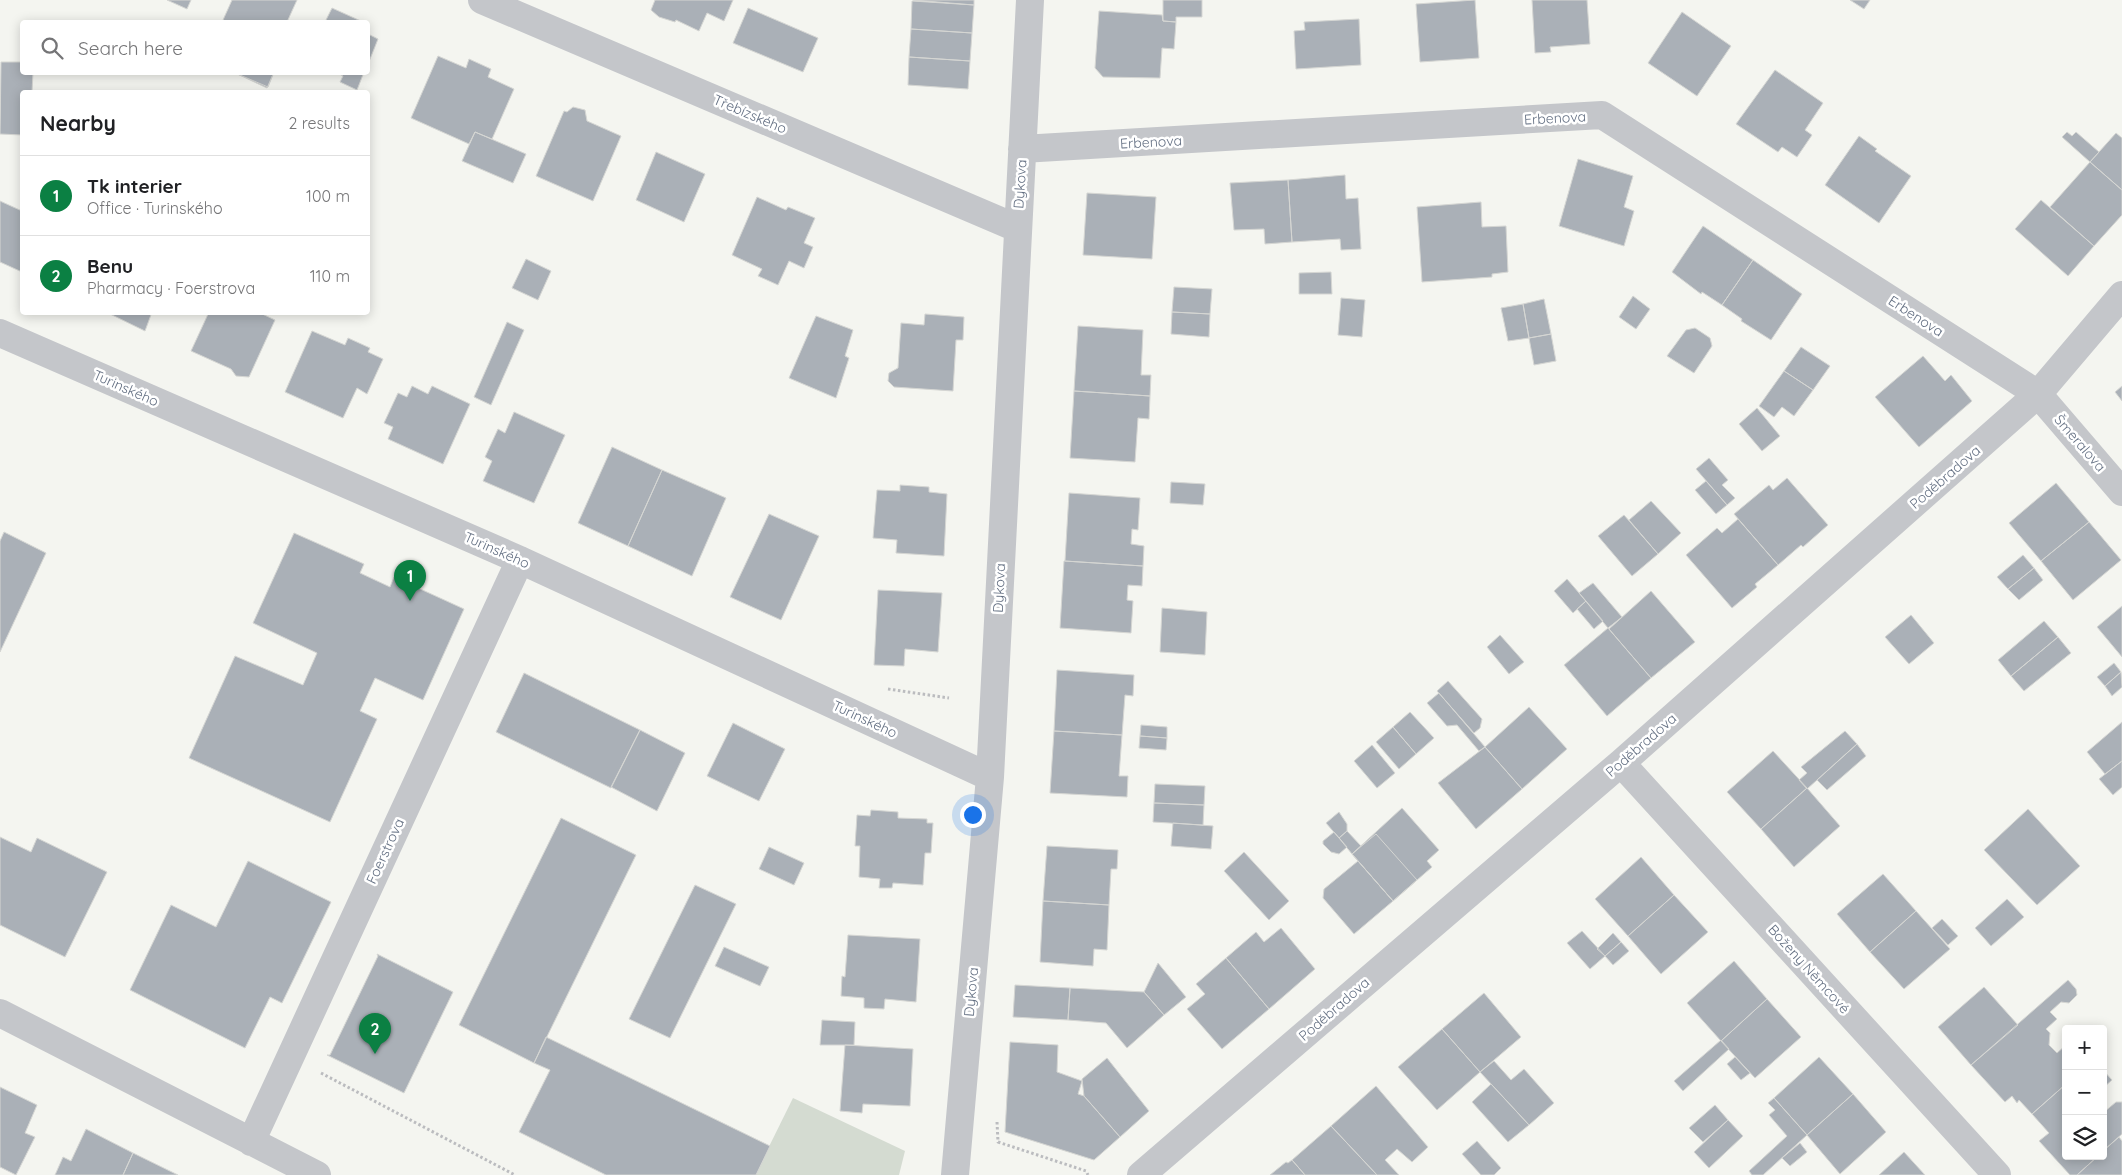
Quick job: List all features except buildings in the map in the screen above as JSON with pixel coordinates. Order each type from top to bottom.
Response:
[{"type":"street","name":"Třebízského","points":[[482,0],[1017,228]]},
{"type":"street","name":"Dykova","points":[[955,1175],[990,777],[1030,0]]},
{"type":"street","name":"Erbenova","points":[[1022,149],[1602,115],[2038,394]]},
{"type":"street","name":"Poděbradova","points":[[1141,1175],[1621,763],[2038,394],[2122,295]]},
{"type":"street","name":"Turinského","points":[[0,333],[520,560],[990,777]]},
{"type":"street","name":"Šmeralova","points":[[2038,394],[2122,492]]},
{"type":"street","name":"Foerstrova","points":[[251,1142],[520,560]]},
{"type":"street","name":"Boženy Němcové","points":[[1621,763],[1997,1175]]},
{"type":"street","points":[[0,1013],[317,1175]]},
{"type":"path","points":[[290,1057],[515,1175]]},
{"type":"path","points":[[998,1117],[998,1142],[1086,1171],[1088,1175]]},
{"type":"shaded area","points":[[793,1098],[905,1151],[899,1175],[755,1175]]},
{"type":"place","name":"Tk interier","points":[[410,601]]},
{"type":"place","name":"Benu","points":[[375,1054]]}]
